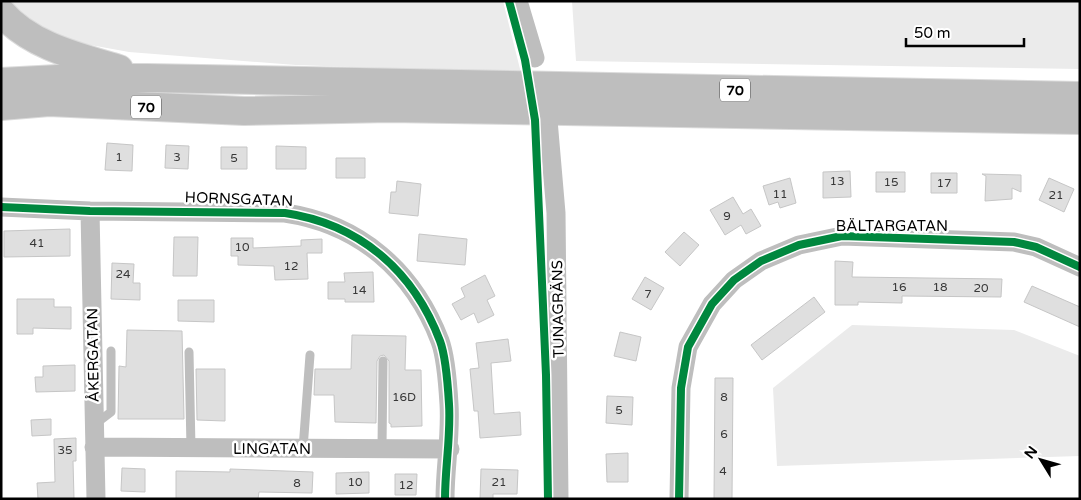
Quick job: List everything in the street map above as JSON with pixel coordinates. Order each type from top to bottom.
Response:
[{"type":"highway","points":[[1,12],[22,30],[39,41],[69,54],[147,78]]},
{"type":"highway","name":"70","points":[[1,82],[77,78],[147,78],[1080,96]]},
{"type":"highway","name":"70","points":[[1,106],[49,102],[244,111],[390,108],[1080,120]]},
{"type":"highway","name":"70","points":[[1,122],[49,102]]},
{"type":"street","points":[[518,1],[534,58]]},
{"type":"street","name":"TUNAGRÄNS","points":[[548,120],[556,213],[559,499]]},
{"type":"street","name":"HORNSGATAN","points":[[1,207],[90,211],[285,213],[312,217],[344,229],[381,254],[416,292],[440,342],[449,404],[450,449],[445,499]]},
{"type":"street","name":"ÅKERGATAN","points":[[90,211],[96,499]]},
{"type":"street","name":"BÄLTARGATAN","points":[[679,499],[680,388],[688,347],[696,329],[712,304],[734,280],[761,261],[799,245],[842,236],[1014,242],[1036,246],[1080,267]]},
{"type":"street","name":"LINGATAN","points":[[94,447],[303,449],[382,447],[450,449]]},
{"type":"lane","points":[[94,425],[111,412],[111,351]]},
{"type":"lane","points":[[189,352],[191,448]]},
{"type":"lane","points":[[303,449],[310,355]]},
{"type":"lane","points":[[382,447],[383,361]]},
{"type":"shaded area","points":[[6,1],[503,1],[521,73],[296,65],[129,52],[85,44],[47,33]]},
{"type":"shaded area","points":[[572,1],[1080,1],[1080,69],[576,61]]},
{"type":"shaded area","points":[[852,325],[1014,330],[1080,356],[1080,456],[777,466],[773,388]]},
{"type":"building","points":[[107,143],[133,145],[132,171],[105,170]]},
{"type":"building","points":[[166,145],[189,146],[188,169],[165,168]]},
{"type":"building","points":[[276,146],[306,147],[306,169],[276,169]]},
{"type":"building","points":[[221,147],[247,147],[247,169],[221,169]]},
{"type":"building","points":[[336,158],[365,158],[365,178],[336,178]]},
{"type":"building","points":[[850,171],[851,197],[823,198],[823,172]]},
{"type":"building","points":[[876,172],[905,172],[905,192],[876,192]]},
{"type":"building","points":[[931,173],[957,173],[957,193],[931,193]]},
{"type":"building","points":[[982,174],[1021,175],[1021,192],[1012,188],[1012,199],[985,201],[986,176]]},
{"type":"building","points":[[790,178],[796,203],[780,208],[778,202],[769,205],[763,186]]},
{"type":"building","points":[[1049,178],[1074,189],[1064,212],[1039,200]]},
{"type":"building","points":[[397,181],[421,184],[418,216],[389,213],[391,192],[396,192]]},
{"type":"building","points":[[733,197],[743,214],[751,209],[761,226],[746,234],[741,225],[725,235],[710,210]]},
{"type":"building","points":[[70,229],[70,256],[4,257],[4,231]]},
{"type":"building","points":[[684,232],[699,245],[680,266],[665,252]]},
{"type":"building","points":[[419,234],[467,239],[465,265],[417,261]]},
{"type":"building","points":[[174,237],[198,237],[197,276],[173,276]]},
{"type":"building","points":[[231,238],[253,238],[253,248],[301,246],[301,240],[322,239],[322,253],[307,253],[308,279],[275,280],[274,266],[238,265],[238,256],[231,256]]},
{"type":"building","points":[[835,261],[853,262],[852,277],[1002,279],[1001,297],[902,296],[902,303],[858,302],[858,305],[835,305]]},
{"type":"building","points":[[112,263],[134,264],[133,283],[140,283],[140,300],[111,299]]},
{"type":"building","points":[[373,272],[374,302],[345,302],[345,299],[328,299],[328,282],[345,282],[344,273]]},
{"type":"building","points":[[485,275],[495,296],[487,300],[494,315],[478,323],[474,313],[461,320],[452,304],[465,297],[461,288]]},
{"type":"building","points":[[645,277],[664,288],[651,310],[632,299]]},
{"type":"building","points":[[1032,286],[1080,307],[1080,327],[1024,302]]},
{"type":"building","points":[[814,297],[825,312],[762,360],[751,345]]},
{"type":"building","points":[[17,299],[54,299],[54,307],[71,307],[71,329],[33,328],[33,334],[17,334]]},
{"type":"building","points":[[178,300],[214,300],[214,322],[178,321]]},
{"type":"building","points":[[127,330],[182,331],[184,419],[118,419],[119,366],[126,367]]},
{"type":"building","points":[[620,332],[641,337],[636,361],[614,356]]},
{"type":"building","points":[[352,335],[406,336],[405,370],[421,370],[422,426],[391,427],[389,423],[389,361],[384,355],[380,356],[377,361],[376,423],[335,422],[334,395],[314,395],[315,369],[351,369]]},
{"type":"building","points":[[508,339],[511,361],[491,363],[494,414],[520,412],[521,435],[480,438],[478,411],[474,411],[470,369],[479,368],[476,343]]},
{"type":"building","points":[[75,365],[75,391],[36,392],[35,377],[43,377],[43,366]]},
{"type":"building","points":[[196,369],[225,369],[225,421],[197,420]]},
{"type":"building","points":[[715,378],[733,378],[732,499],[714,499]]},
{"type":"building","points":[[607,396],[633,397],[632,425],[606,423]]},
{"type":"building","points":[[51,419],[51,435],[32,436],[31,420]]},
{"type":"building","points":[[76,438],[76,461],[73,461],[74,499],[38,499],[37,483],[55,482],[54,439]]},
{"type":"building","points":[[628,453],[628,482],[607,482],[606,454]]},
{"type":"building","points":[[122,468],[145,469],[145,492],[121,491]]},
{"type":"building","points":[[230,469],[313,472],[312,493],[259,492],[258,499],[176,499],[176,471],[230,472]]},
{"type":"building","points":[[481,469],[518,470],[517,494],[493,494],[493,499],[480,499]]},
{"type":"building","points":[[369,472],[369,493],[336,494],[336,473]]},
{"type":"building","points":[[395,474],[417,474],[416,495],[395,495]]},
{"type":"cycle path","points":[[509,1],[525,60],[535,120],[546,375],[548,499]]},
{"type":"cycle path","points":[[1,207],[90,211],[285,213],[312,219],[337,228],[359,240],[380,254],[399,272],[429,316],[440,341],[444,355],[449,397],[449,440],[445,499]]},
{"type":"cycle path","points":[[679,499],[681,388],[688,347],[712,304],[734,280],[761,261],[799,245],[842,236],[1014,242],[1036,247],[1080,267]]}]
